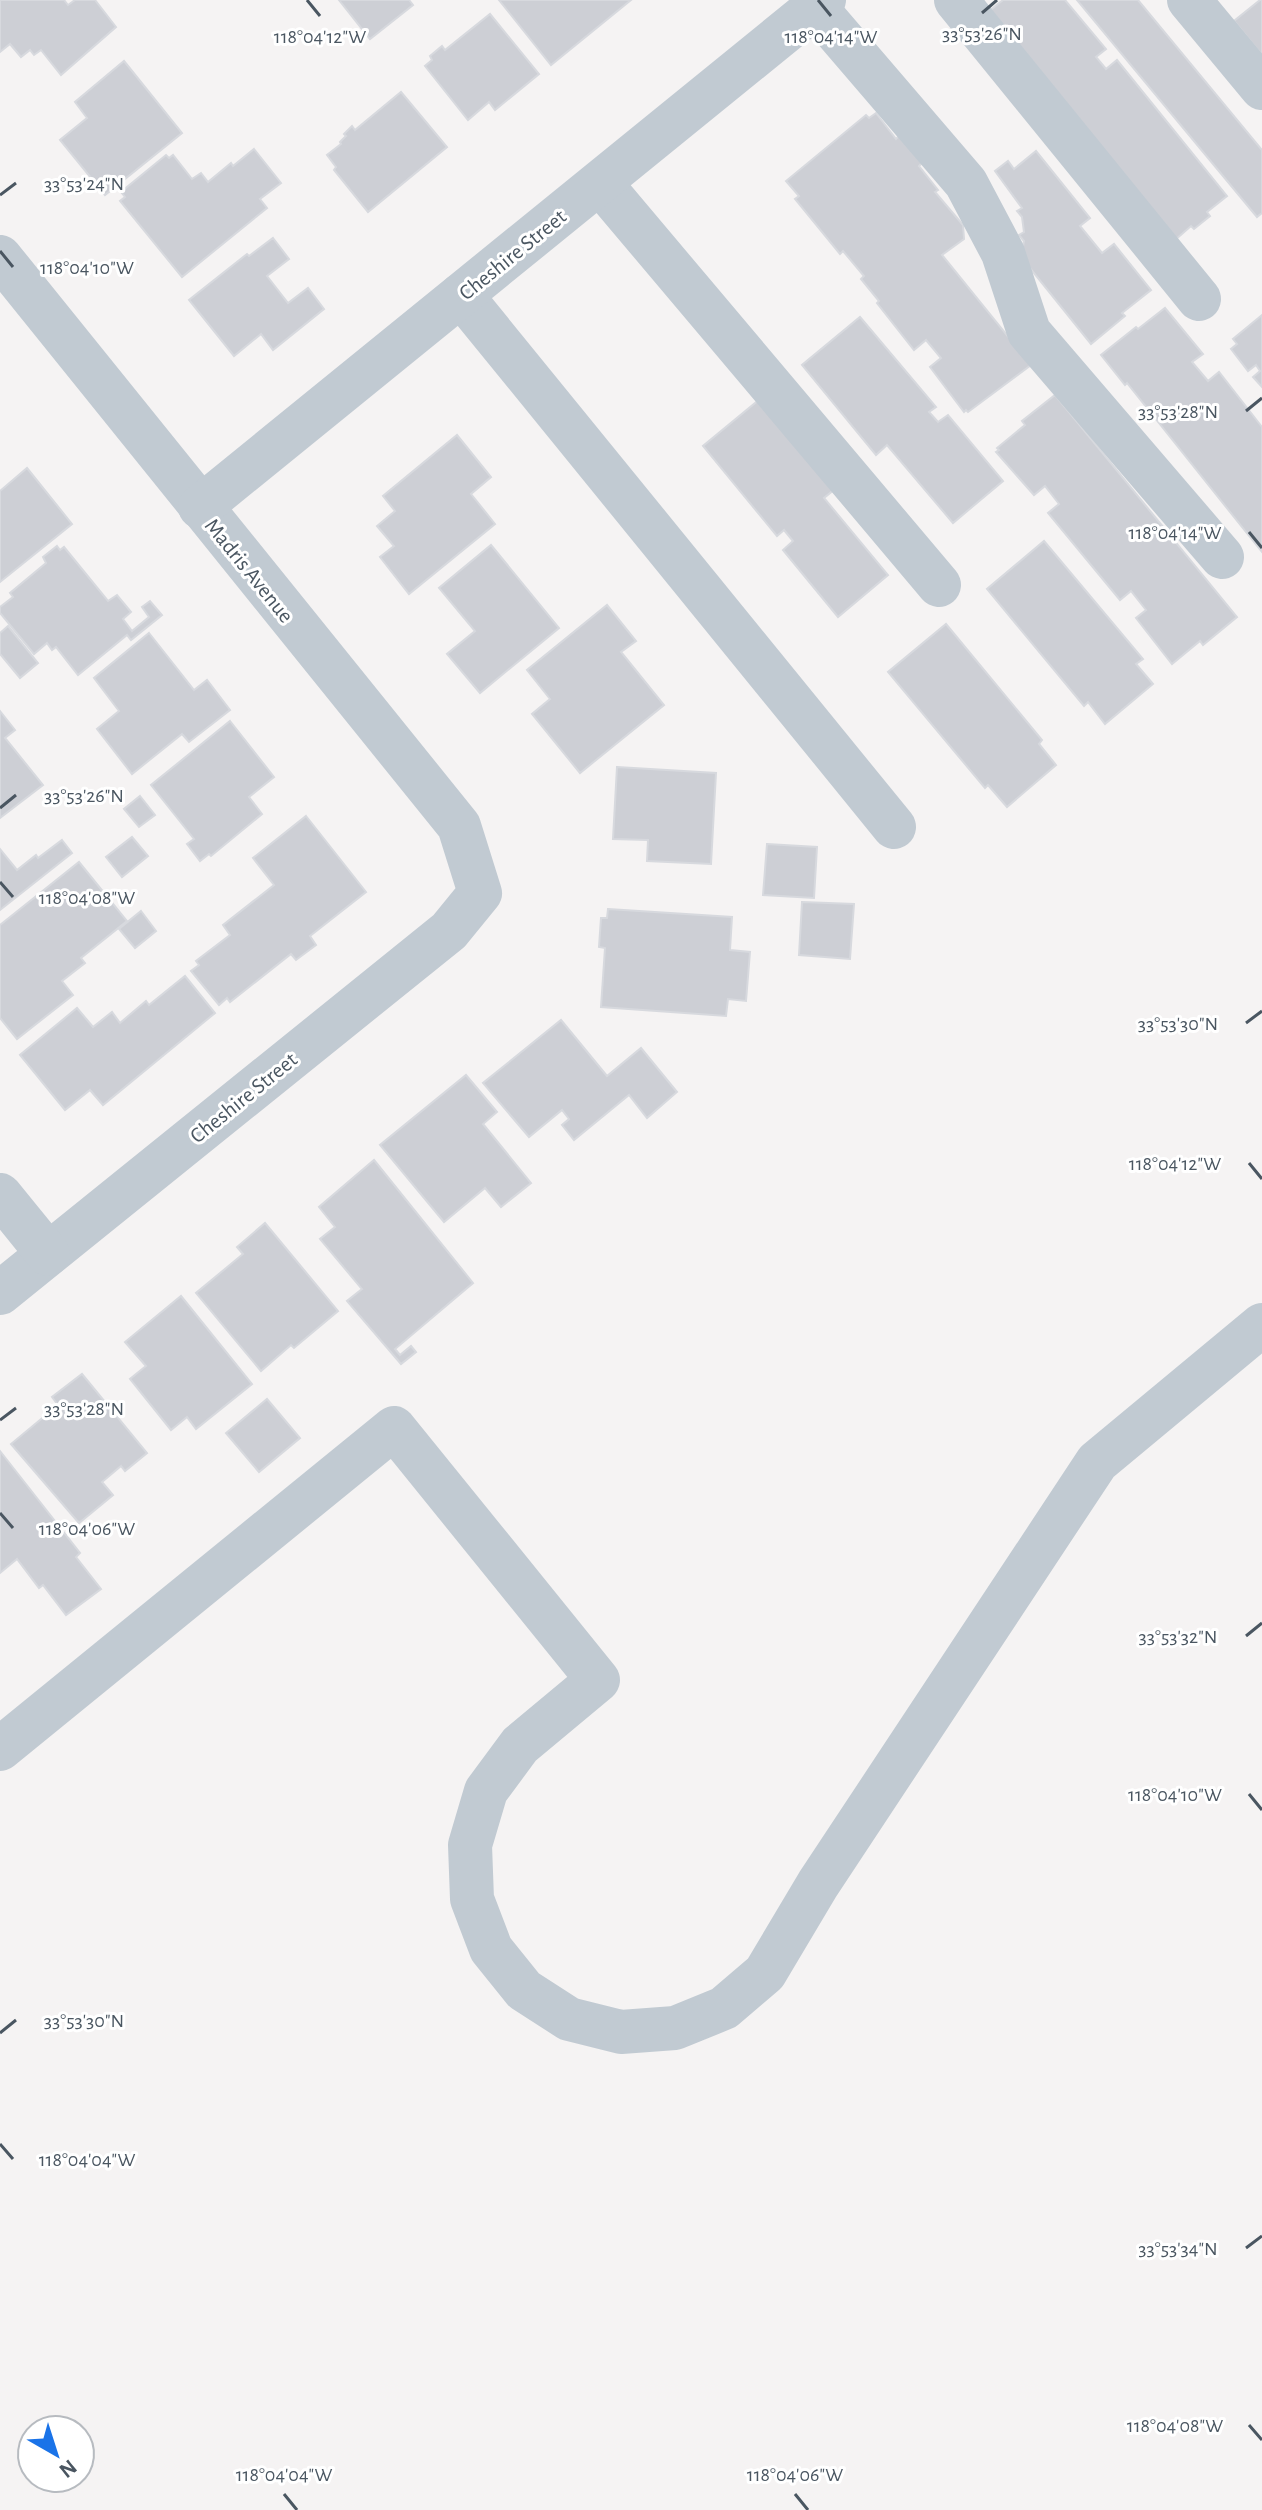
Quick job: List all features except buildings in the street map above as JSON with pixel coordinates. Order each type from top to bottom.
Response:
[{"type":"street","points":[[956,0],[1199,299]]},
{"type":"street","points":[[1189,0],[1262,88]]},
{"type":"street","points":[[819,4],[966,183],[1003,253],[1029,332],[1222,557]]},
{"type":"street","name":"Cheshire Street","points":[[200,507],[819,4]]},
{"type":"street","points":[[600,183],[939,585]]},
{"type":"street","name":"Madris Avenue","points":[[0,257],[459,826],[480,893]]},
{"type":"street","points":[[461,295],[894,827]]},
{"type":"street","name":"Cheshire Street","points":[[0,1293],[449,931],[480,893]]},
{"type":"street","points":[[0,1195],[48,1254]]},
{"type":"street","points":[[0,1749],[394,1428],[598,1680],[520,1745],[486,1791],[470,1845],[472,1899],[491,1949],[524,1990],[569,2019],[621,2032],[675,2028],[724,2008],[765,1973],[818,1884],[1097,1462],[1262,1325]]}]
